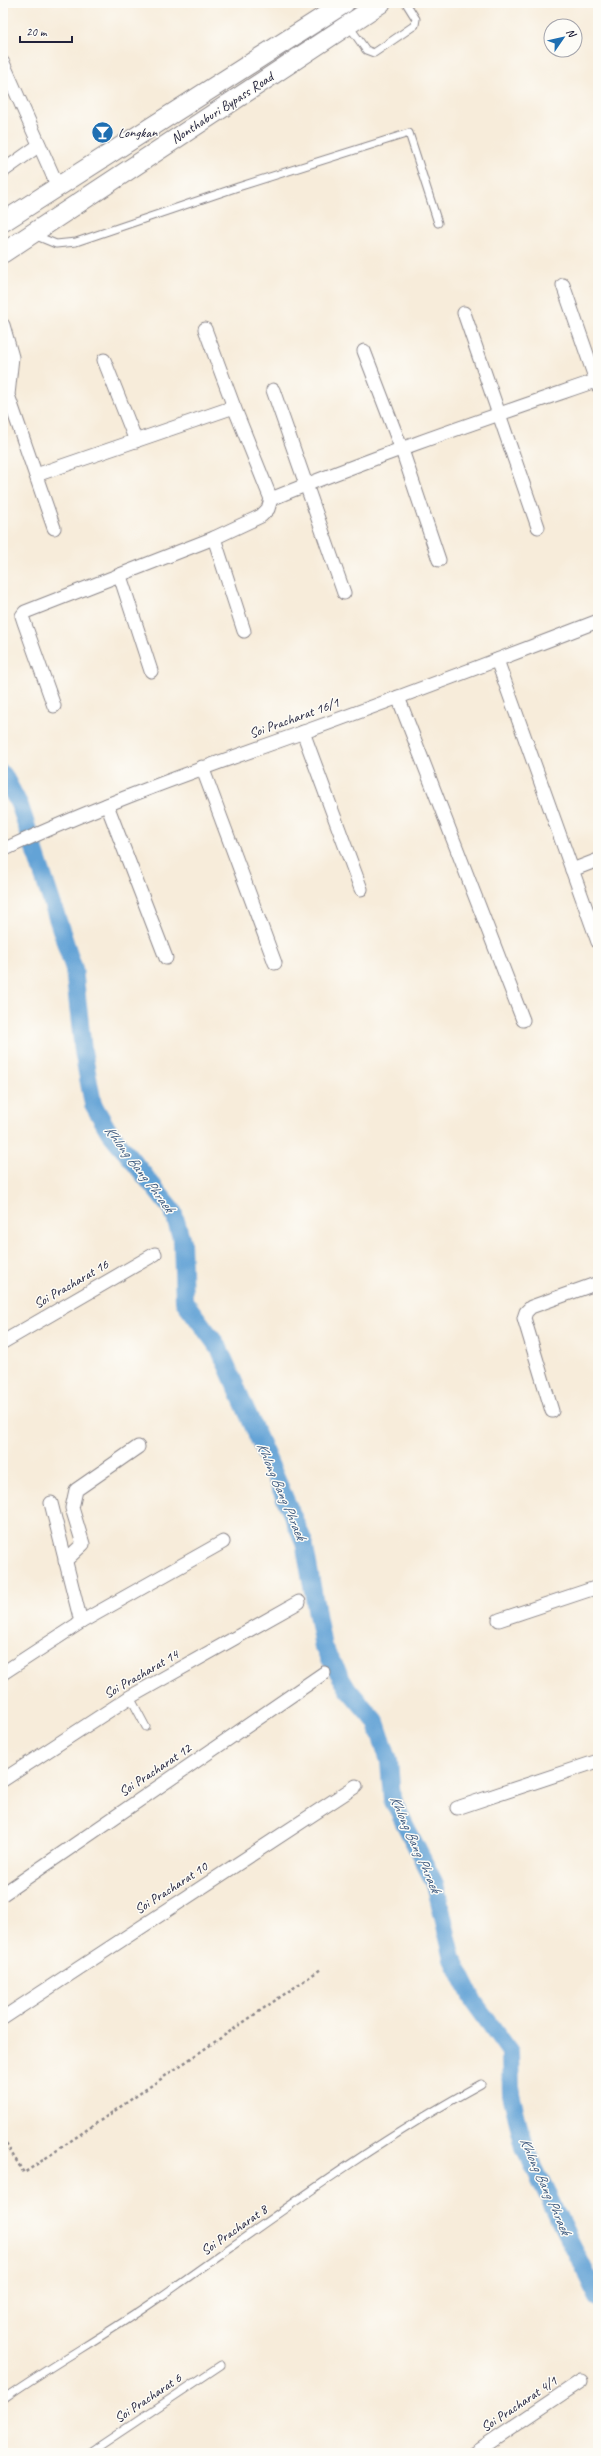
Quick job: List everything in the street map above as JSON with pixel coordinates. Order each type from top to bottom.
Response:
[{"type":"main road","name":"Nonthaburi Bypass Road","points":[[3,222],[345,3]]},
{"type":"main road","name":"Nonthaburi Bypass Road","points":[[3,253],[381,3]]},
{"type":"street","points":[[3,63],[8,91],[38,146],[58,187]]},
{"type":"street","points":[[3,171],[38,146]]},
{"type":"street","points":[[271,499],[304,485],[498,414],[597,382],[563,285]]},
{"type":"street","points":[[464,313],[538,527]]},
{"type":"street","points":[[3,325],[12,357],[6,365],[8,395],[54,528]]},
{"type":"street","points":[[54,706],[22,616],[31,609],[120,576],[214,538],[261,516],[268,509],[271,499],[205,329]]},
{"type":"street","points":[[364,351],[402,450],[439,560]]},
{"type":"street","points":[[104,360],[136,441]]},
{"type":"street","points":[[272,390],[304,485],[344,594]]},
{"type":"street","points":[[36,475],[234,407]]},
{"type":"street","points":[[214,538],[244,631]]},
{"type":"street","points":[[120,576],[152,670]]},
{"type":"street","name":"Soi Pracharat 16/1","points":[[3,850],[62,822],[202,767],[398,697],[598,621]]},
{"type":"street","points":[[497,660],[598,942]]},
{"type":"street","points":[[398,697],[523,1020]]},
{"type":"street","points":[[303,732],[361,889]]},
{"type":"street","points":[[202,767],[275,963]]},
{"type":"street","points":[[107,804],[166,958]]},
{"type":"street","points":[[572,870],[598,860]]},
{"type":"street","name":"Soi Pracharat 16","points":[[3,1342],[155,1254]]},
{"type":"street","points":[[552,1411],[524,1318],[526,1312],[532,1307],[598,1283]]},
{"type":"street","points":[[65,1561],[83,1544],[72,1508],[76,1490],[138,1447]]},
{"type":"street","points":[[51,1503],[82,1622]]},
{"type":"street","points":[[3,1673],[82,1622],[223,1542]]},
{"type":"street","points":[[499,1620],[598,1586]]},
{"type":"street","name":"Soi Pracharat 14","points":[[3,1780],[130,1697],[299,1602]]},
{"type":"street","name":"Soi Pracharat 12","points":[[3,1894],[324,1673]]},
{"type":"street","points":[[456,1808],[598,1761]]},
{"type":"street","name":"Soi Pracharat 10","points":[[3,2018],[356,1786]]},
{"type":"street","name":"Soi Pracharat 4/1","points":[[474,2453],[581,2381]]},
{"type":"lane","points":[[348,24],[366,50],[374,53],[416,25],[416,19],[406,3]]},
{"type":"lane","points":[[30,234],[56,244],[76,242],[238,187],[409,133],[438,223]]},
{"type":"lane","points":[[130,1697],[146,1727]]},
{"type":"lane","name":"Soi Pracharat 8","points":[[3,2399],[153,2302],[345,2168],[440,2106],[481,2084]]},
{"type":"lane","name":"Soi Pracharat 6","points":[[89,2453],[221,2365]]},
{"type":"path","points":[[3,2139],[24,2173],[321,1969]]},
{"type":"waterway","name":"Khlong Bang Phraek","points":[[3,774],[20,806],[74,969],[83,1051],[93,1104],[108,1130],[173,1211],[182,1241],[184,1301],[219,1348],[304,1542],[323,1647],[348,1689],[376,1722],[389,1761],[392,1799],[435,1884],[453,1959],[474,2002],[510,2052],[511,2094],[524,2147],[598,2298]]},
{"type":"place","name":"Longkan","points":[[103,132]]}]
